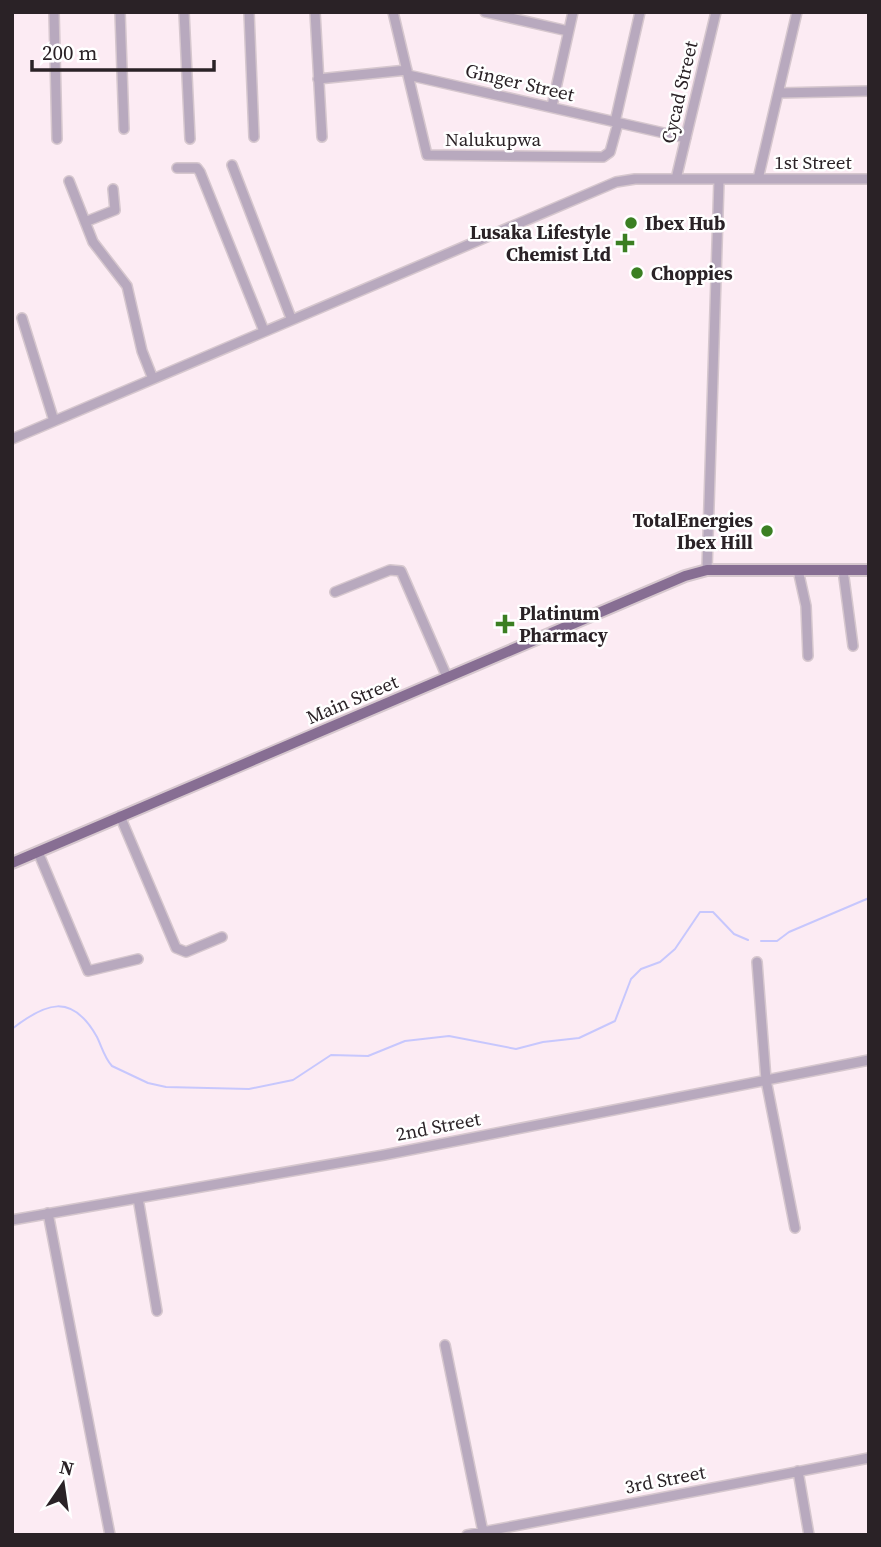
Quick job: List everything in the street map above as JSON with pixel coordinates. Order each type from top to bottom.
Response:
[{"type":"main road","name":"Main Street","points":[[12,863],[665,583],[707,570],[869,570]]},
{"type":"street","points":[[54,12],[57,139]]},
{"type":"street","points":[[120,12],[124,129]]},
{"type":"street","points":[[184,12],[190,139]]},
{"type":"street","points":[[249,12],[254,137]]},
{"type":"street","points":[[315,12],[322,137]]},
{"type":"street","points":[[393,12],[407,73]]},
{"type":"street","points":[[485,12],[513,15],[568,31]]},
{"type":"street","points":[[552,106],[573,12]]},
{"type":"street","points":[[617,122],[640,12]]},
{"type":"street","name":"Cycad Street","points":[[676,179],[716,12]]},
{"type":"street","points":[[758,179],[797,12]]},
{"type":"street","name":"Ginger Street","points":[[318,79],[407,73],[686,138]]},
{"type":"street","name":"Nalukupwa","points":[[407,73],[425,151],[431,156],[603,157],[610,152],[617,122]]},
{"type":"street","points":[[779,93],[869,92]]},
{"type":"street","points":[[232,165],[291,318]]},
{"type":"street","points":[[177,168],[197,168],[200,173],[264,331]]},
{"type":"street","name":"1st Street","points":[[12,439],[291,318],[616,182],[635,179],[869,179]]},
{"type":"street","points":[[707,570],[719,180]]},
{"type":"street","points":[[69,181],[93,242],[127,286],[144,358],[153,379]]},
{"type":"street","points":[[85,222],[115,210],[113,189]]},
{"type":"street","points":[[22,318],[54,421]]},
{"type":"street","points":[[335,592],[390,570],[401,571],[447,677]]},
{"type":"street","points":[[798,570],[806,606],[808,656]]},
{"type":"street","points":[[843,570],[853,646]]},
{"type":"street","points":[[120,816],[178,950],[190,951],[222,937]]},
{"type":"street","points":[[38,852],[88,971],[138,959]]},
{"type":"street","points":[[757,962],[766,1080],[795,1228]]},
{"type":"street","name":"2nd Street","points":[[12,1220],[384,1155],[869,1060]]},
{"type":"street","points":[[138,1198],[157,1311]]},
{"type":"street","points":[[48,1213],[110,1535]]},
{"type":"street","points":[[445,1345],[483,1532]]},
{"type":"street","name":"3rd Street","points":[[467,1535],[869,1458]]},
{"type":"street","points":[[798,1471],[809,1535]]},
{"type":"waterway","points":[[761,941],[777,941],[789,932],[869,898]]},
{"type":"waterway","points":[[12,1029],[47,1008],[68,1008],[88,1023],[112,1066],[148,1083],[166,1087],[249,1089],[293,1080],[331,1055],[368,1056],[405,1041],[449,1036],[516,1049],[543,1042],[579,1038],[615,1021],[631,979],[641,969],[660,962],[675,949],[700,912],[713,912],[734,934],[748,940]]},
{"type":"place","name":"Ibex Hub","points":[[631,223]]},
{"type":"place","name":"Lusaka Lifestyle Chemist Ltd","points":[[625,243]]},
{"type":"place","name":"Choppies","points":[[637,273]]},
{"type":"place","name":"TotalEnergies Ibex Hill","points":[[767,531]]},
{"type":"place","name":"Platinum Pharmacy","points":[[505,624]]}]
